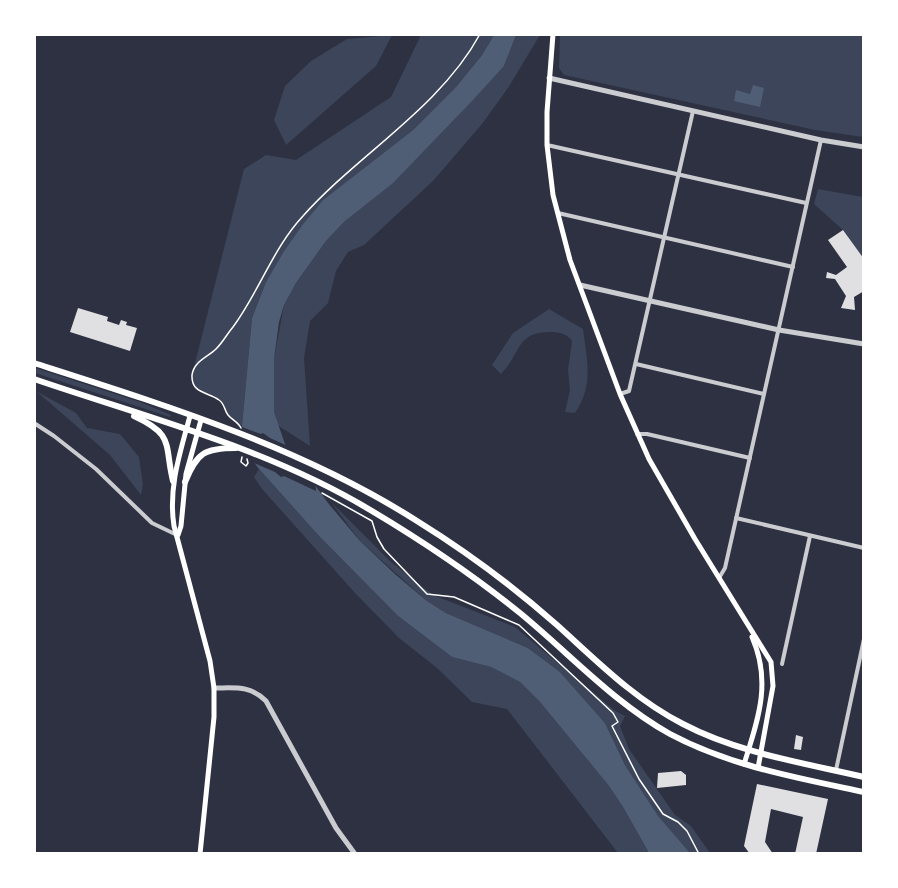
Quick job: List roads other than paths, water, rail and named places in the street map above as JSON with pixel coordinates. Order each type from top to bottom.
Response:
[{"type":"main road","points":[[553,34],[547,145],[557,213],[580,285],[637,434],[664,488],[765,651],[773,673],[770,708],[758,768]]},
{"type":"main road","points":[[34,363],[237,433],[314,466],[384,501],[468,555],[526,598],[626,687],[661,712],[707,735],[749,749],[864,777]]},
{"type":"main road","points":[[34,379],[242,448],[318,482],[369,509],[460,567],[529,621],[608,692],[647,720],[688,743],[758,768],[864,792]]},
{"type":"main road","points":[[120,408],[154,426],[162,433],[169,449],[173,481],[173,516],[210,661],[214,688],[214,717],[200,854]]},
{"type":"main road","points":[[173,481],[190,416]]},
{"type":"main road","points":[[178,535],[185,482],[201,420]]},
{"type":"main road","points":[[185,482],[195,460],[208,451],[219,448],[242,448]]},
{"type":"main road","points":[[744,764],[759,710],[763,678],[759,654],[746,621]]},
{"type":"street","points":[[549,78],[821,140],[864,147]]},
{"type":"street","points":[[620,394],[629,391],[636,364],[693,111]]},
{"type":"street","points":[[719,578],[725,568],[821,140]]},
{"type":"street","points":[[547,145],[806,203]]},
{"type":"street","points":[[557,213],[793,267]]},
{"type":"street","points":[[580,285],[779,330],[864,344]]},
{"type":"street","points":[[636,364],[764,394]]},
{"type":"street","points":[[34,423],[96,469],[152,523],[178,535]]},
{"type":"street","points":[[637,434],[647,434],[750,458]]},
{"type":"street","points":[[736,518],[864,548]]},
{"type":"street","points":[[782,664],[810,536]]},
{"type":"street","points":[[836,770],[864,639]]},
{"type":"street","points":[[214,688],[246,688],[257,692],[266,701],[336,828],[355,854]]}]
